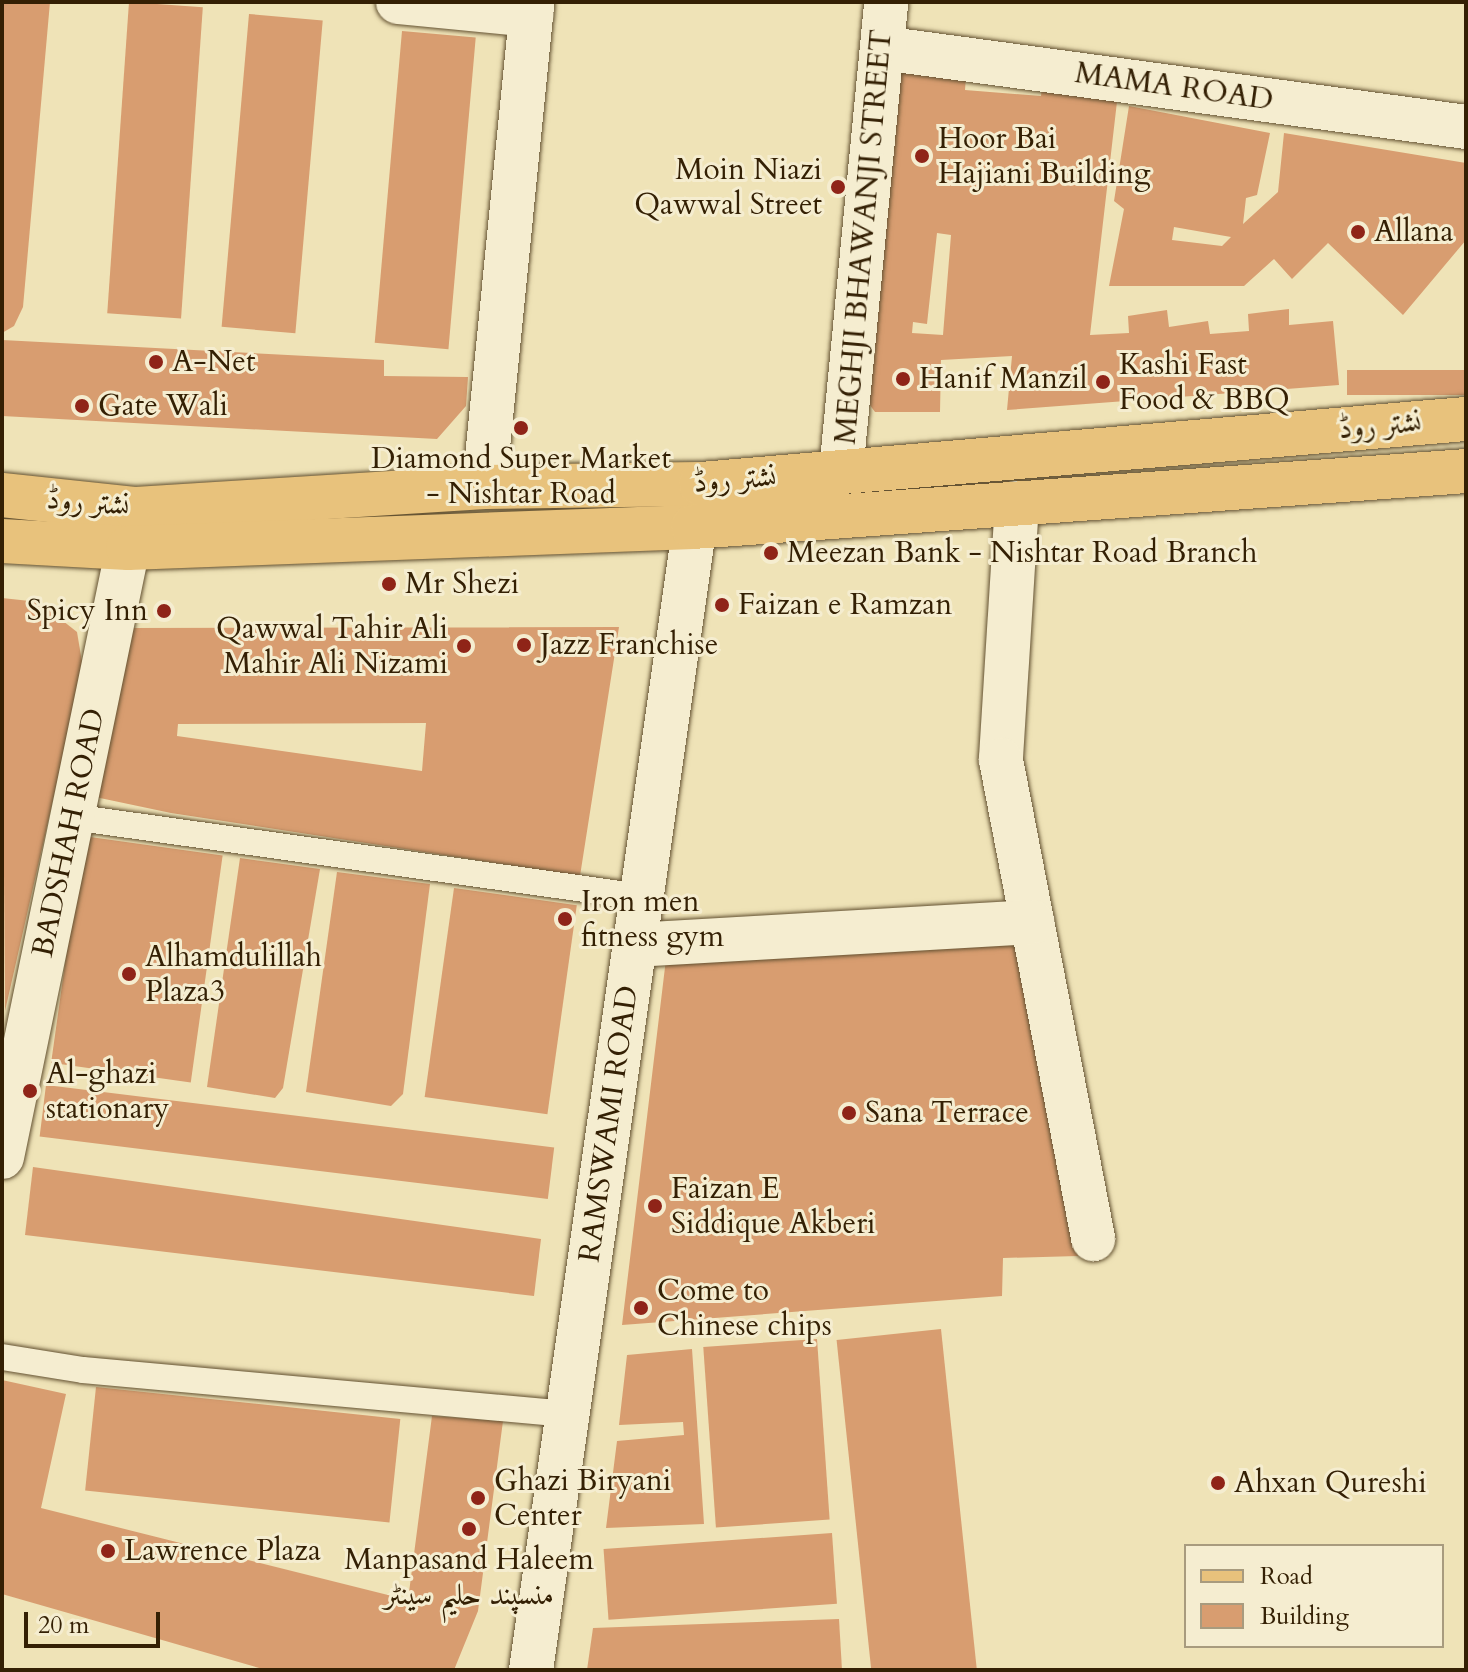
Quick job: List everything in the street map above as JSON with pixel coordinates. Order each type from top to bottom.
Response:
[{"type":"main road","name":"نشتر روڈ","points":[[2,541],[484,487],[701,484],[1466,419]]},
{"type":"main road","name":"نشتر روڈ","points":[[2,495],[132,528],[693,527],[1466,471]]},
{"type":"street","points":[[398,2],[531,8],[484,487]]},
{"type":"street","name":"MEGHJI BHAWANJI STREET","points":[[841,472],[886,2]]},
{"type":"street","name":"MAMA ROAD","points":[[882,48],[1466,127]]},
{"type":"street","name":"RAMSWAMI ROAD","points":[[531,1670],[701,484]]},
{"type":"street","points":[[1017,503],[1001,760],[1093,1239]]},
{"type":"street","name":"BADSHAH ROAD","points":[[2,1157],[132,528]]},
{"type":"street","points":[[634,945],[1032,922]]},
{"type":"lane","points":[[72,817],[641,897]]},
{"type":"lane","points":[[2,1357],[99,1371],[567,1414]]},
{"type":"building","points":[[2,2],[50,2],[23,307],[14,326],[2,333]]},
{"type":"building","points":[[129,2],[203,7],[181,318],[107,313]]},
{"type":"building","points":[[249,14],[323,20],[295,333],[222,327]]},
{"type":"building","points":[[402,31],[476,37],[448,349],[375,343]]},
{"type":"building","points":[[893,68],[966,76],[965,90],[1041,96],[1042,85],[1118,93],[1090,335],[1129,333],[1128,316],[1167,310],[1169,327],[1208,321],[1210,334],[1249,331],[1248,314],[1289,309],[1289,325],[1333,321],[1339,385],[1007,410],[1012,356],[941,360],[940,412],[875,412],[864,397]],"holes":[[[937,233],[951,235],[943,335],[912,333],[913,322],[927,324]]]},
{"type":"building","points":[[1129,106],[1270,133],[1257,195],[1246,198],[1243,224],[1278,192],[1284,133],[1466,163],[1466,240],[1403,315],[1328,243],[1292,279],[1274,259],[1244,286],[1109,286],[1124,209],[1114,201]],"holes":[[[1174,227],[1231,237],[1222,246],[1172,240]]]},
{"type":"building","points":[[2,340],[384,360],[384,376],[468,377],[466,406],[437,439],[2,416]]},
{"type":"building","points":[[1347,370],[1466,370],[1466,395],[1347,395]]},
{"type":"building","points":[[2,598],[39,602],[77,632],[83,668],[5,1011]]},
{"type":"building","points":[[619,627],[580,876],[171,813],[81,794],[127,628]],"holes":[[[426,723],[422,771],[177,736],[178,724]]]},
{"type":"building","name":"Alhamdulillah Plaza3","points":[[83,836],[223,856],[191,1082],[51,1063]]},
{"type":"building","points":[[240,858],[320,869],[283,1088],[275,1098],[207,1087]]},
{"type":"building","points":[[337,872],[430,884],[403,1094],[391,1106],[306,1092]]},
{"type":"building","points":[[454,888],[577,905],[547,1114],[425,1097]]},
{"type":"building","name":"Sana Terrace","points":[[1018,938],[1078,1256],[1003,1258],[1002,1296],[622,1325],[666,959]]},
{"type":"building","points":[[46,1085],[554,1147],[548,1199],[40,1137]]},
{"type":"building","points":[[33,1167],[541,1239],[534,1296],[25,1235]]},
{"type":"building","points":[[941,1329],[977,1670],[871,1670],[837,1340]]},
{"type":"building","points":[[817,1339],[830,1520],[716,1528],[703,1347]]},
{"type":"building","points":[[692,1349],[704,1524],[606,1528],[617,1441],[684,1435],[683,1422],[619,1425],[627,1355]]},
{"type":"building","name":"Lawrence Plaza","points":[[2,1380],[66,1394],[41,1508],[408,1600],[432,1416],[503,1421],[478,1611],[454,1670],[266,1670],[2,1594]]},
{"type":"building","points":[[96,1387],[400,1419],[389,1522],[85,1490]]},
{"type":"building","points":[[832,1533],[837,1604],[609,1620],[604,1549]]},
{"type":"building","points":[[839,1619],[842,1670],[587,1670],[593,1628]]},
{"type":"place","name":"Hoor Bai Hajiani Building","points":[[922,156]]},
{"type":"place","name":"Moin Niazi Qawwal Street","points":[[838,187]]},
{"type":"place","name":"Allana","points":[[1358,232]]},
{"type":"place","name":"A-Net","points":[[156,362]]},
{"type":"place","name":"Hanif Manzil","points":[[903,379]]},
{"type":"place","name":"Kashi Fast Food & BBQ","points":[[1103,382]]},
{"type":"place","name":"Gate Wali","points":[[82,406]]},
{"type":"place","name":"Diamond Super Market - Nishtar Road","points":[[521,428]]},
{"type":"place","name":"Meezan Bank - Nishtar Road Branch","points":[[771,553]]},
{"type":"place","name":"Mr Shezi","points":[[389,584]]},
{"type":"place","name":"Faizan e Ramzan","points":[[722,605]]},
{"type":"place","name":"Spicy Inn","points":[[164,611]]},
{"type":"place","name":"Jazz Franchise","points":[[524,645]]},
{"type":"place","name":"Qawwal Tahir Ali Mahir Ali Nizami","points":[[464,646]]},
{"type":"place","name":"Iron men fitness gym","points":[[565,919]]},
{"type":"place","name":"Alhamdulillah Plaza3","points":[[129,974]]},
{"type":"place","name":"Al-ghazi stationary","points":[[30,1091]]},
{"type":"place","name":"Sana Terrace","points":[[849,1113]]},
{"type":"place","name":"Faizan E Siddique Akberi","points":[[655,1206]]},
{"type":"place","name":"Come to Chinese chips","points":[[641,1308]]},
{"type":"place","name":"Ahxan Qureshi","points":[[1218,1483]]},
{"type":"place","name":"Ghazi Biryani Center","points":[[478,1498]]},
{"type":"place","name":"Manpasand Haleem منسپند حلیم سینٹر","points":[[469,1529]]},
{"type":"place","name":"Lawrence Plaza","points":[[108,1551]]}]
